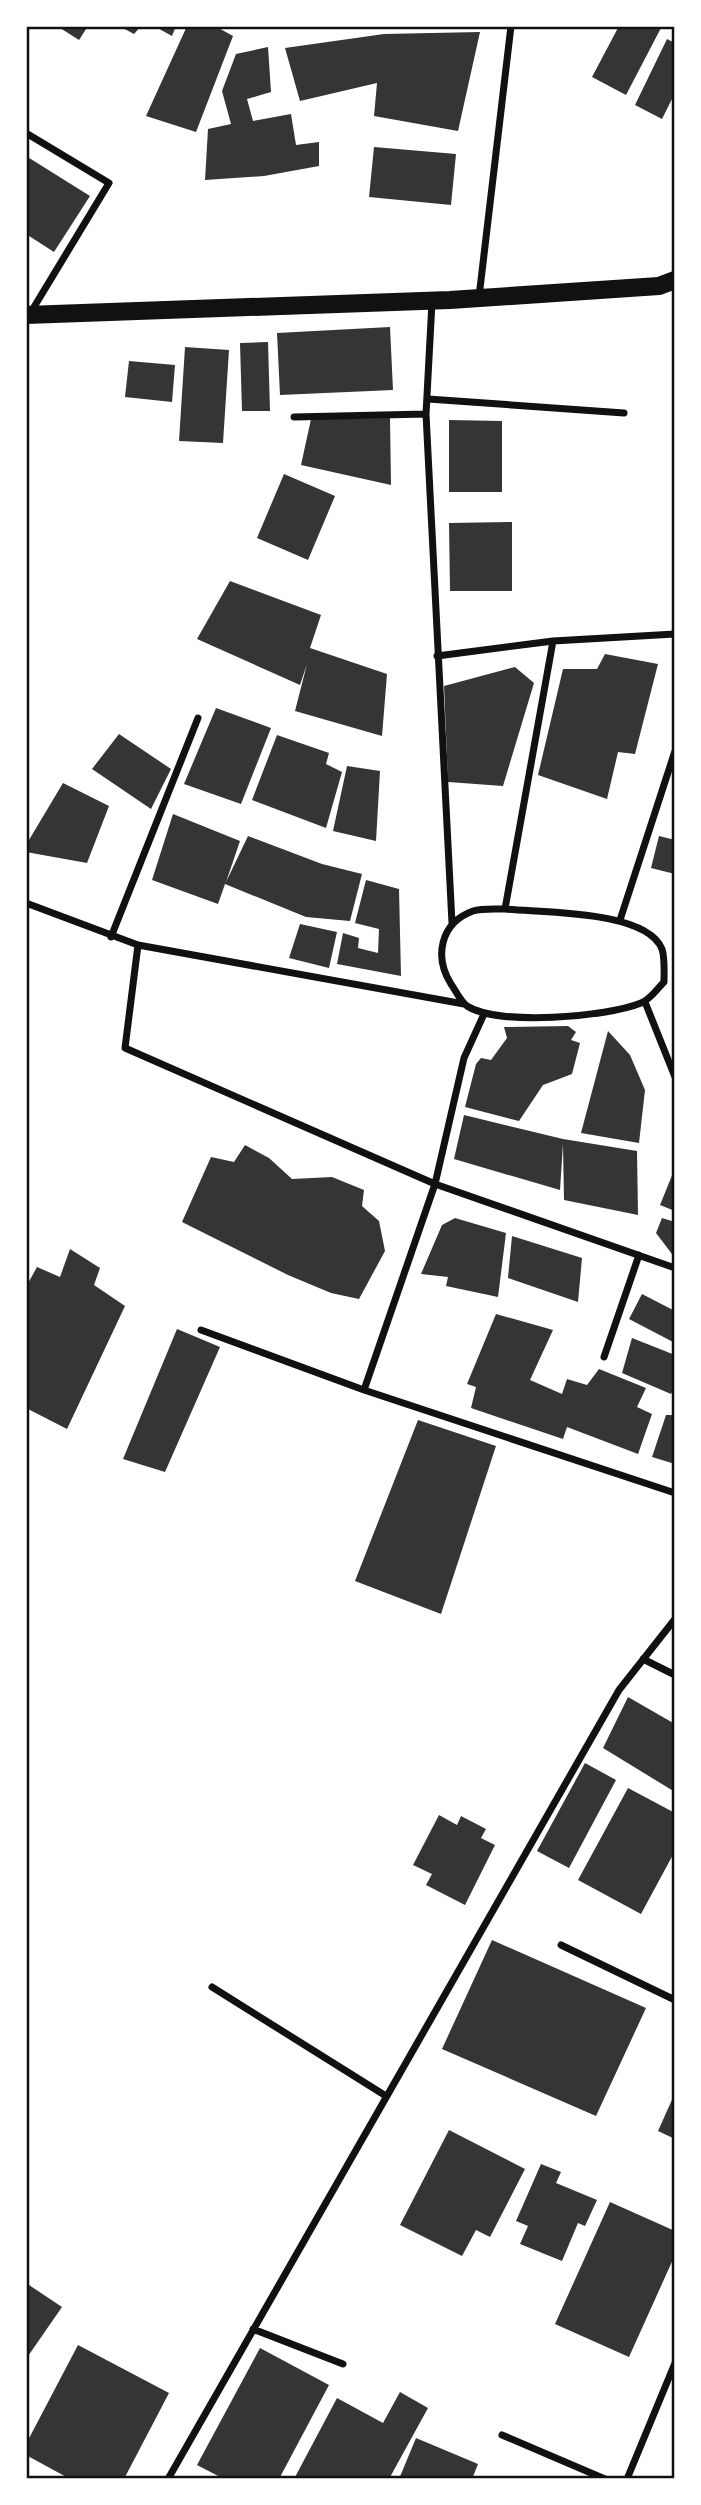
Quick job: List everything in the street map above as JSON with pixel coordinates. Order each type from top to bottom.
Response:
[{"type":"main road","points":[[27,315],[432,301],[659,286],[675,279]]},
{"type":"street","points":[[479,298],[511,26]]},
{"type":"street","points":[[26,132],[108,183],[27,315]]},
{"type":"street","points":[[432,301],[426,414],[452,923],[440,946],[442,970],[464,1004]]},
{"type":"street","points":[[428,398],[624,413]]},
{"type":"street","points":[[294,418],[426,414]]},
{"type":"street","points":[[437,656],[553,641],[675,634]]},
{"type":"street","points":[[505,909],[553,641]]},
{"type":"street","points":[[111,937],[198,718]]},
{"type":"street","points":[[620,920],[675,751]]},
{"type":"street","points":[[26,903],[138,945],[464,1004],[484,1014],[520,1018],[616,1011],[645,1002],[664,982],[662,949],[643,928],[620,920],[505,909],[474,910],[452,923]]},
{"type":"street","points":[[138,945],[125,1048],[435,1184],[675,1268]]},
{"type":"street","points":[[664,982],[675,986]]},
{"type":"street","points":[[645,1002],[675,1077]]},
{"type":"street","points":[[364,1390],[435,1184],[464,1058],[484,1014]]},
{"type":"street","points":[[604,1357],[639,1255]]},
{"type":"street","points":[[201,1330],[364,1390],[675,1493]]},
{"type":"street","points":[[168,2479],[619,1690],[675,1619]]},
{"type":"street","points":[[643,1659],[675,1675]]},
{"type":"street","points":[[561,1945],[675,2000]]},
{"type":"street","points":[[212,1987],[386,2096]]},
{"type":"street","points":[[253,2329],[343,2364]]},
{"type":"street","points":[[627,2479],[675,2363]]},
{"type":"street","points":[[502,2435],[605,2479]]},
{"type":"building","points":[[57,26],[88,26],[79,40]]},
{"type":"building","points":[[119,26],[141,26],[134,34]]},
{"type":"building","points":[[154,26],[176,26],[172,36]]},
{"type":"building","points":[[187,26],[215,26],[233,36],[196,132],[146,116]]},
{"type":"building","points":[[619,26],[662,26],[626,95],[592,77]]},
{"type":"building","points":[[480,32],[458,131],[374,116],[377,83],[300,101],[285,48],[384,34]]},
{"type":"building","points":[[667,39],[675,43],[675,93],[662,119],[635,105]]},
{"type":"building","points":[[268,47],[271,92],[247,99],[253,121],[291,114],[296,145],[319,142],[319,166],[264,176],[205,180],[208,129],[231,124],[222,91],[236,54]]},
{"type":"building","points":[[374,147],[456,154],[451,205],[369,197]]},
{"type":"building","points":[[26,156],[90,196],[54,252],[26,234]]},
{"type":"building","points":[[390,327],[393,390],[280,395],[277,333]]},
{"type":"building","points":[[268,342],[270,411],[242,411],[240,343]]},
{"type":"building","points":[[185,347],[229,350],[223,443],[179,441]]},
{"type":"building","points":[[129,361],[175,365],[172,402],[125,397]]},
{"type":"building","points":[[390,418],[391,485],[301,465],[311,419]]},
{"type":"building","points":[[449,420],[502,421],[502,492],[449,492]]},
{"type":"building","points":[[284,474],[335,496],[308,560],[257,538]]},
{"type":"building","points":[[512,522],[512,591],[450,591],[449,523]]},
{"type":"building","points":[[230,581],[321,615],[310,648],[387,674],[382,736],[295,711],[307,664],[300,685],[197,639]]},
{"type":"building","points":[[605,654],[658,664],[635,754],[618,752],[607,799],[538,775],[563,669],[597,669]]},
{"type":"building","points":[[515,667],[534,683],[503,786],[448,782],[444,686]]},
{"type":"building","points":[[216,708],[271,728],[241,804],[184,784]]},
{"type":"building","points":[[119,734],[171,769],[151,809],[92,769]]},
{"type":"building","points":[[277,735],[329,753],[326,764],[342,772],[326,828],[252,800]]},
{"type":"building","points":[[347,766],[380,771],[376,841],[333,831]]},
{"type":"building","points":[[63,783],[109,806],[87,863],[26,852],[26,845]]},
{"type":"building","points":[[173,814],[240,841],[226,882],[248,836],[322,864],[362,874],[350,921],[306,917],[225,884],[218,904],[152,880]]},
{"type":"building","points":[[659,836],[675,840],[675,874],[651,868]]},
{"type":"building","points":[[366,880],[399,889],[401,976],[337,964],[343,933],[359,938],[358,948],[378,953],[379,929],[355,923]]},
{"type":"building","points":[[300,924],[337,932],[329,968],[289,958]]},
{"type":"building","points":[[568,1026],[576,1032],[571,1040],[580,1043],[572,1074],[543,1085],[519,1121],[465,1107],[476,1064],[481,1058],[491,1060],[507,1038],[504,1027]]},
{"type":"building","points":[[608,1031],[630,1055],[645,1090],[639,1143],[581,1133]]},
{"type":"building","points":[[464,1115],[563,1139],[637,1151],[638,1215],[564,1200],[563,1144],[560,1190],[454,1159]]},
{"type":"building","points":[[245,1145],[269,1158],[292,1179],[332,1177],[364,1190],[362,1206],[379,1221],[385,1251],[359,1299],[331,1293],[288,1275],[182,1222],[211,1157],[234,1162]]},
{"type":"building","points":[[675,1168],[675,1211],[660,1205]]},
{"type":"building","points":[[455,1218],[506,1233],[498,1297],[446,1286],[448,1277],[421,1274],[442,1225]]},
{"type":"building","points":[[662,1218],[675,1222],[675,1258],[656,1233]]},
{"type":"building","points":[[512,1236],[582,1258],[578,1302],[508,1278]]},
{"type":"building","points":[[70,1249],[100,1268],[94,1285],[125,1306],[67,1429],[26,1408],[26,1287],[37,1267],[60,1277]]},
{"type":"building","points":[[642,1294],[675,1311],[675,1343],[629,1319]]},
{"type":"building","points":[[496,1314],[553,1330],[530,1380],[562,1394],[567,1379],[587,1385],[599,1369],[646,1388],[637,1407],[652,1414],[638,1454],[567,1427],[563,1439],[471,1408],[476,1387],[467,1384]]},
{"type":"building","points":[[177,1329],[220,1347],[165,1472],[123,1459]]},
{"type":"building","points":[[632,1338],[675,1355],[675,1387],[671,1394],[622,1373]]},
{"type":"building","points":[[666,1415],[675,1415],[675,1464],[652,1457]]},
{"type":"building","points":[[418,1420],[496,1446],[441,1614],[355,1581]]},
{"type":"building","points":[[628,1697],[675,1724],[675,1792],[603,1748]]},
{"type":"building","points":[[585,1763],[616,1780],[569,1868],[537,1851]]},
{"type":"building","points":[[628,1788],[675,1813],[675,1851],[641,1914],[578,1880]]},
{"type":"building","points":[[439,1815],[457,1825],[461,1816],[486,1829],[481,1838],[495,1845],[465,1905],[426,1885],[432,1874],[413,1865]]},
{"type":"building","points":[[492,1940],[646,2008],[596,2116],[442,2049]]},
{"type":"building","points":[[675,2093],[675,2139],[658,2131]]},
{"type":"building","points":[[449,2130],[525,2169],[490,2237],[476,2230],[462,2256],[400,2225]]},
{"type":"building","points":[[541,2164],[561,2172],[556,2183],[597,2200],[585,2226],[578,2223],[562,2261],[520,2244],[528,2226],[516,2221]]},
{"type":"building","points":[[610,2202],[675,2231],[675,2255],[629,2357],[555,2324]]},
{"type":"building","points":[[26,2283],[62,2307],[26,2359]]},
{"type":"building","points":[[78,2345],[169,2393],[124,2479],[70,2479],[26,2455],[26,2444]]},
{"type":"building","points":[[260,2348],[329,2385],[279,2479],[224,2479],[197,2465]]},
{"type":"building","points":[[400,2392],[428,2408],[389,2479],[294,2479],[337,2398],[383,2423]]},
{"type":"building","points":[[416,2438],[478,2464],[472,2479],[399,2479]]}]
